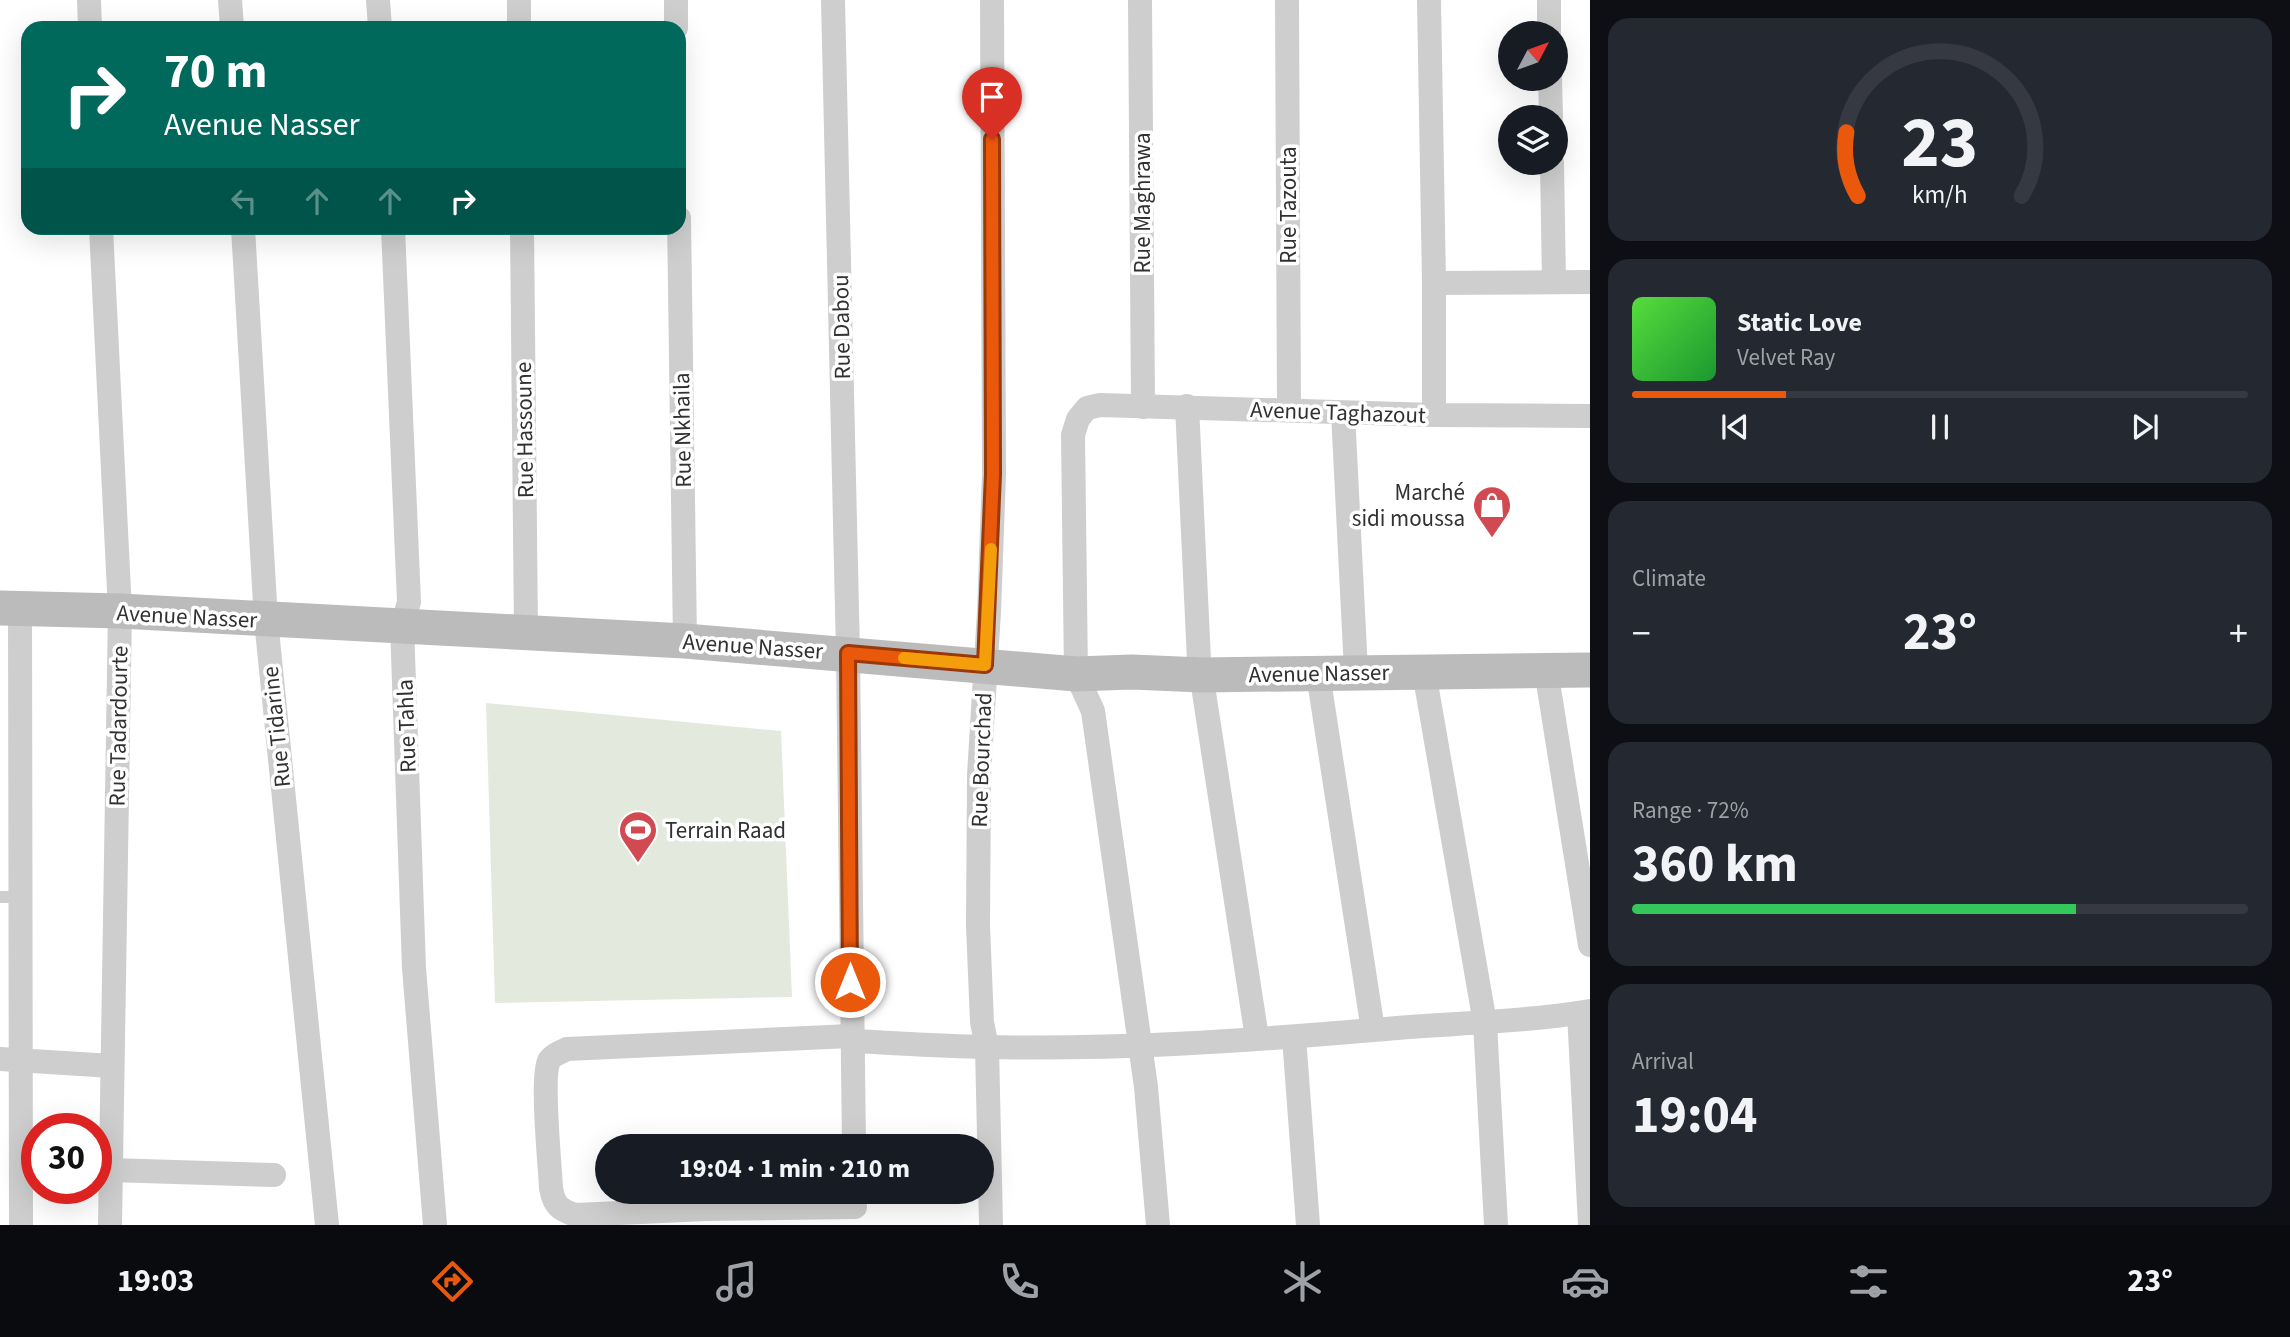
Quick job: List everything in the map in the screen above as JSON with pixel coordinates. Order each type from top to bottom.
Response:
[{"type":"street","points":[[89,0],[90,21]]},
{"type":"street","points":[[230,0],[232,21]]},
{"type":"street","points":[[378,0],[380,21]]},
{"type":"street","points":[[519,0],[519,21]]},
{"type":"street","points":[[676,0],[676,21]]},
{"type":"street","name":"Rue Dabou","points":[[833,0],[848,653],[854,1134]]},
{"type":"street","name":"Rue Bourchad","points":[[991,1225],[987,1047],[982,1022],[978,926],[979,775],[993,474],[992,0]]},
{"type":"street","name":"Rue Maghrawa","points":[[1140,0],[1143,407]]},
{"type":"street","name":"Rue Tazouta","points":[[1287,0],[1289,410]]},
{"type":"street","points":[[1429,0],[1434,415]]},
{"type":"street","points":[[1549,0],[1549,21]]},
{"type":"street","points":[[1552,175],[1554,282]]},
{"type":"street","name":"Rue Tadardourte","points":[[101,235],[120,611],[111,1113]]},
{"type":"street","name":"Rue Tidarine","points":[[243,235],[266,620],[327,1225]]},
{"type":"street","name":"Rue Tahla","points":[[393,235],[409,601],[402,626],[414,968],[435,1225]]},
{"type":"street","name":"Rue Hassoune","points":[[522,235],[526,632]]},
{"type":"street","name":"Rue Nkhaila","points":[[679,235],[685,641]]},
{"type":"street","points":[[1434,283],[1590,282]]},
{"type":"street","name":"Avenue Taghazout","points":[[1076,674],[1073,435],[1078,419],[1087,408],[1100,405],[1187,406],[1343,413],[1590,416]]},
{"type":"street","points":[[1187,406],[1195,628],[1257,1038]]},
{"type":"street","points":[[1343,413],[1356,671]]},
{"type":"street","points":[[10,608],[10,1060],[20,1225]]},
{"type":"street","name":"Avenue Nasser","points":[[10,608],[120,611],[685,641],[1076,674],[1590,670]]},
{"type":"street","points":[[1546,670],[1579,818],[1590,945]]},
{"type":"street","points":[[1424,672],[1485,1023],[1496,1225]]},
{"type":"street","points":[[1076,674],[1093,711],[1153,1146],[1158,1225]]},
{"type":"street","points":[[1318,674],[1373,1030]]},
{"type":"street","points":[[855,1208],[706,1217],[576,1220],[556,1206],[551,1188],[545,1083],[549,1061],[555,1054],[567,1049],[851,1039],[987,1047],[1140,1045],[1485,1023],[1584,1012],[1590,1225]]},
{"type":"street","points":[[1294,1037],[1308,1225]]},
{"type":"street","points":[[10,1060],[112,1066]]},
{"type":"street","points":[[112,1170],[274,1175]]},
{"type":"street","name":"Rue Tadardourte","points":[[110,1204],[110,1225]]},
{"type":"shaded area","name":"Terrain Raad","points":[[486,703],[781,731],[792,997],[495,1003]]},
{"type":"slow traffic","points":[[904,658],[985,665],[991,549]]},
{"type":"place","name":"Marché sidi moussa","points":[[1492,539]]},
{"type":"place","name":"Terrain Raad","points":[[638,864]]},
{"type":"route","points":[[850,982],[848,653],[985,665],[993,474],[992,139]]}]
